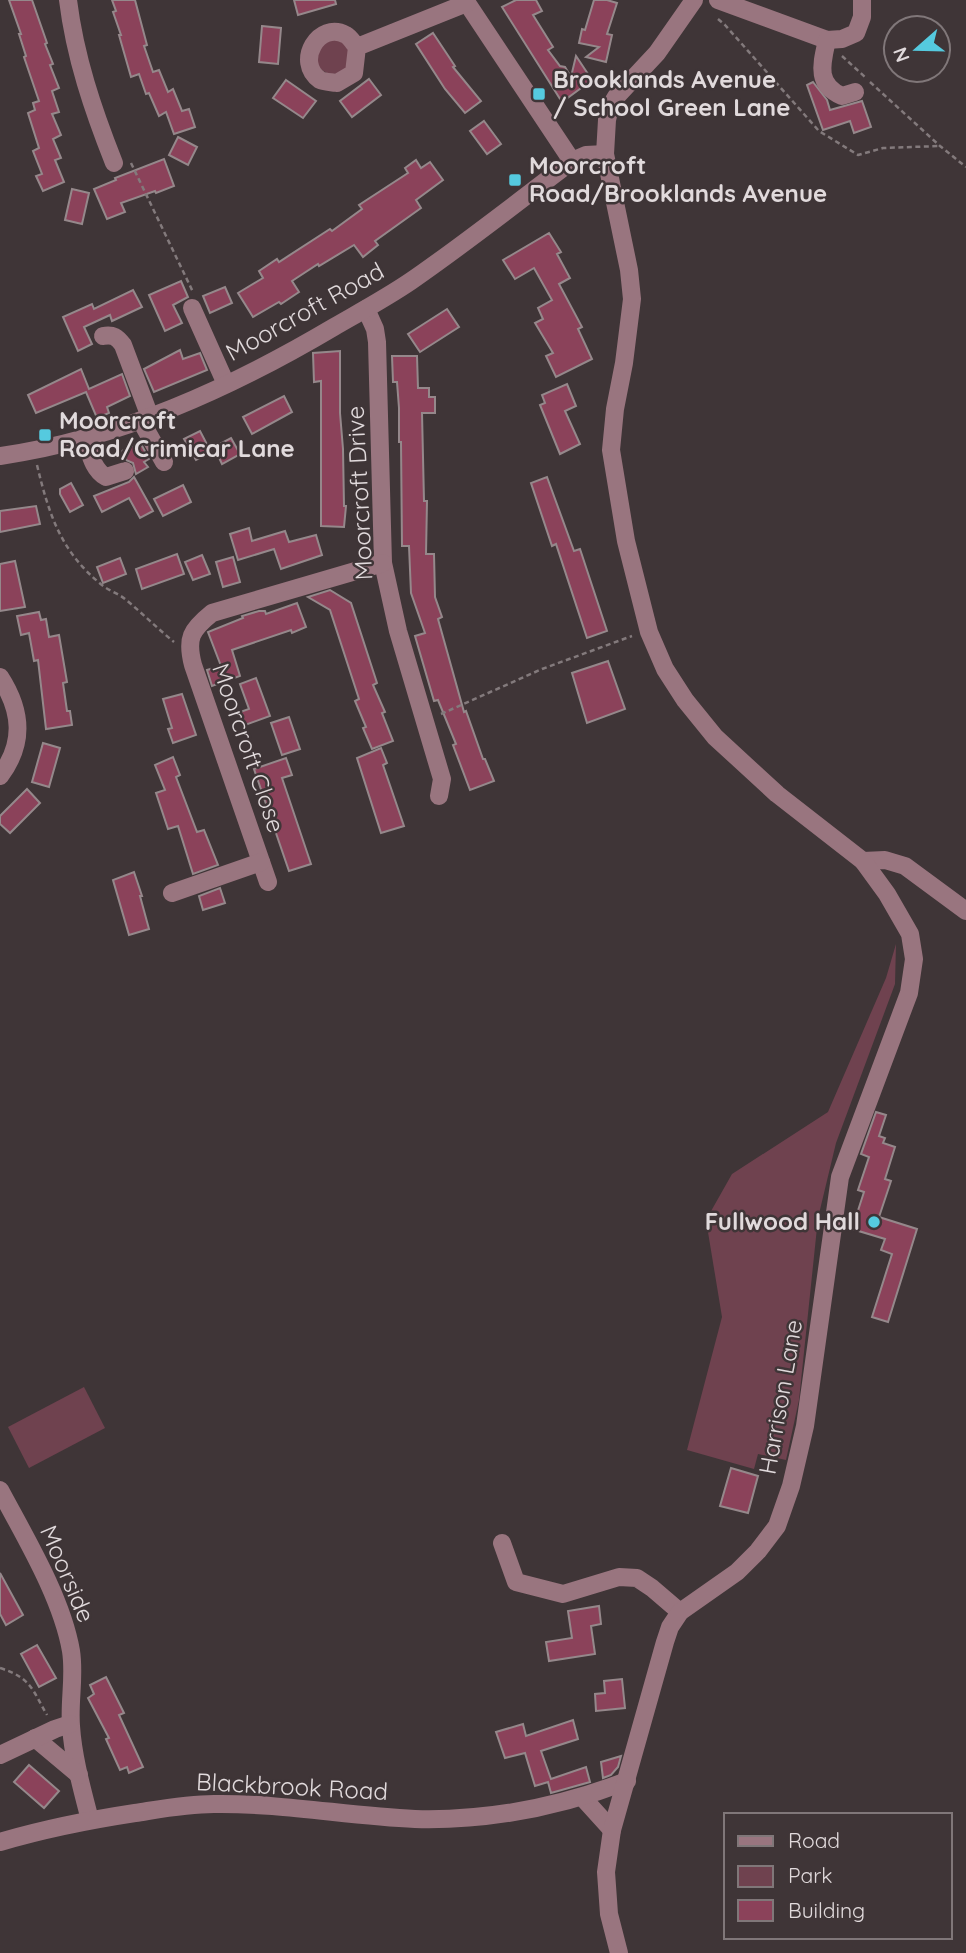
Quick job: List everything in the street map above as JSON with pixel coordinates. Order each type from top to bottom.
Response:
[{"type":"street","points":[[68,0],[82,71],[114,163]]},
{"type":"street","name":"Harrison Lane","points":[[620,1953],[609,1914],[606,1872],[612,1830],[667,1634],[680,1612],[737,1572],[777,1526],[791,1486],[805,1426],[840,1178],[909,993],[914,959],[910,934],[887,894],[863,861],[777,794],[715,737],[685,700],[665,669],[649,632],[626,541],[611,450],[632,299],[629,270],[605,155],[610,107],[657,53],[694,0]]},
{"type":"street","points":[[718,0],[827,40],[842,39],[856,33],[862,17],[863,0]]},
{"type":"street","points":[[357,47],[466,1],[572,161]]},
{"type":"street","points":[[827,40],[821,69],[827,85],[842,96],[855,92]]},
{"type":"street","name":"Moorcroft Road","points":[[0,456],[85,438],[146,419],[226,384],[296,349],[410,282],[572,161],[586,155],[605,155]]},
{"type":"street","points":[[195,305],[226,384]]},
{"type":"street","name":"Moorcroft Drive","points":[[366,309],[377,342],[383,563],[398,631],[442,779],[439,796]]},
{"type":"street","points":[[103,336],[117,337],[123,345],[146,419],[164,462]]},
{"type":"street","points":[[85,438],[94,465],[100,473],[106,477],[125,471]]},
{"type":"street","points":[[189,650],[190,636],[212,613],[383,563]]},
{"type":"street","name":"Moorcroft Close","points":[[189,650],[268,883]]},
{"type":"street","points":[[0,677],[10,693],[17,715],[18,738],[13,758],[0,776]]},
{"type":"street","points":[[863,861],[885,860],[905,866],[966,911]]},
{"type":"street","name":"Moorcroft Close","points":[[173,893],[261,862]]},
{"type":"street","name":"Moorside","points":[[0,1490],[33,1551],[58,1608],[71,1648],[74,1674],[63,1727],[90,1820]]},
{"type":"street","points":[[502,1543],[516,1582],[563,1594],[619,1577],[637,1578],[680,1612]]},
{"type":"street","points":[[0,1755],[63,1727]]},
{"type":"street","points":[[35,1738],[79,1775]]},
{"type":"street","name":"Blackbrook Road","points":[[0,1842],[90,1820],[212,1804],[259,1805],[414,1819],[458,1819],[511,1813],[583,1798],[627,1781]]},
{"type":"street","points":[[583,1798],[612,1830]]},
{"type":"path","points":[[722,23],[819,131],[859,155],[883,148],[940,146],[966,166]]},
{"type":"path","points":[[114,163],[129,158],[195,305]]},
{"type":"path","points":[[33,451],[47,510],[59,535],[78,563],[172,641],[189,650]]},
{"type":"path","points":[[424,721],[542,669],[628,637],[649,632]]},
{"type":"path","points":[[0,1668],[20,1675],[63,1727]]},
{"type":"green space","points":[[333,40],[345,45],[350,57],[345,69],[333,74],[321,69],[316,57],[321,45]]},
{"type":"green space","points":[[896,944],[895,984],[836,1143],[818,1218],[799,1400],[786,1460],[758,1454],[754,1469],[687,1450],[722,1317],[706,1220],[732,1174],[828,1112],[886,978]]},
{"type":"green space","points":[[84,1387],[105,1428],[29,1468],[8,1427]]},
{"type":"building","points":[[9,0],[32,0],[59,88],[52,91],[59,112],[52,114],[61,135],[53,139],[61,158],[55,160],[64,182],[43,191],[36,176],[42,174],[33,151],[39,148],[28,113],[35,110],[33,103],[39,101]]},
{"type":"building","points":[[112,0],[135,0],[147,45],[144,46],[153,72],[159,70],[168,92],[173,89],[182,111],[189,109],[195,127],[174,134],[166,112],[159,116],[149,93],[146,94],[139,74],[131,77]]},
{"type":"building","points":[[294,0],[335,0],[336,4],[298,15]]},
{"type":"building","points":[[516,0],[536,0],[542,11],[533,15],[553,47],[548,50],[571,77],[576,56],[592,80],[562,102],[502,7]]},
{"type":"building","points":[[594,0],[617,3],[607,34],[612,35],[606,62],[586,57],[599,47],[579,43]]},
{"type":"building","points":[[262,26],[281,28],[278,64],[259,62]]},
{"type":"building","points":[[433,33],[455,66],[453,67],[481,101],[465,113],[445,89],[416,44]]},
{"type":"building","points":[[369,79],[381,95],[352,117],[340,101]]},
{"type":"building","points":[[286,80],[316,101],[303,118],[273,98]]},
{"type":"building","points":[[813,82],[827,100],[830,110],[862,101],[871,127],[854,133],[850,121],[823,130],[807,85]]},
{"type":"building","points":[[484,121],[501,144],[487,154],[470,131]]},
{"type":"building","points":[[178,137],[197,147],[188,165],[169,155]]},
{"type":"building","points":[[164,159],[174,186],[121,203],[125,212],[107,219],[94,189]]},
{"type":"building","points":[[416,160],[421,168],[430,162],[443,180],[416,200],[421,208],[375,241],[378,245],[363,257],[354,245],[319,266],[318,264],[292,281],[299,292],[253,317],[238,293],[263,278],[259,271],[277,259],[279,262],[330,229],[332,231],[362,209],[359,205],[408,173],[405,168]]},
{"type":"building","points":[[72,189],[89,193],[82,224],[65,220]]},
{"type":"building","points":[[549,233],[561,252],[557,254],[570,278],[559,284],[582,327],[578,329],[592,359],[556,377],[546,356],[553,353],[535,323],[543,319],[538,308],[552,300],[534,268],[515,279],[503,260]]},
{"type":"building","points":[[181,281],[188,297],[173,305],[182,323],[165,331],[149,295]]},
{"type":"building","points":[[225,287],[232,303],[210,313],[203,296]]},
{"type":"building","points":[[133,290],[142,307],[112,321],[110,315],[84,327],[92,344],[78,351],[63,317],[92,304],[94,309]]},
{"type":"building","points":[[447,309],[459,327],[420,352],[408,334]]},
{"type":"building","points":[[180,350],[183,359],[200,353],[207,370],[154,392],[144,369]]},
{"type":"building","points":[[340,351],[340,413],[346,506],[344,527],[321,526],[321,381],[314,382],[313,353]]},
{"type":"building","points":[[392,356],[417,356],[418,388],[429,388],[429,397],[435,397],[435,413],[422,413],[424,501],[427,501],[426,554],[434,554],[435,597],[442,617],[438,619],[464,712],[466,711],[494,781],[470,790],[453,745],[456,744],[438,700],[434,701],[415,636],[425,633],[411,593],[409,546],[402,546],[401,442],[397,382],[393,382]]},
{"type":"building","points":[[81,369],[89,389],[122,374],[130,396],[107,407],[109,413],[97,418],[86,392],[36,413],[28,395]]},
{"type":"building","points":[[567,384],[576,406],[565,411],[580,444],[560,454],[540,405],[545,403],[542,395]]},
{"type":"building","points":[[284,396],[292,412],[252,434],[243,417]]},
{"type":"building","points":[[200,431],[211,452],[196,460],[184,439]]},
{"type":"building","points":[[231,438],[240,454],[222,464],[214,447]]},
{"type":"building","points":[[140,442],[149,459],[144,462],[148,467],[136,474],[133,463],[126,460],[122,451]]},
{"type":"building","points":[[134,477],[153,511],[140,518],[129,498],[102,512],[94,496],[129,482]]},
{"type":"building","points":[[547,477],[574,551],[580,549],[607,631],[587,638],[556,544],[552,546],[531,483]]},
{"type":"building","points":[[71,483],[83,505],[70,512],[60,489]]},
{"type":"building","points":[[183,485],[191,502],[163,516],[154,499]]},
{"type":"building","points":[[36,506],[40,524],[0,532],[0,511]]},
{"type":"building","points":[[249,528],[252,541],[285,531],[289,542],[316,535],[322,555],[281,569],[274,549],[238,560],[230,534]]},
{"type":"building","points":[[177,554],[184,574],[142,589],[136,569]]},
{"type":"building","points":[[202,555],[210,574],[193,580],[185,562]]},
{"type":"building","points":[[233,557],[240,582],[223,587],[216,562]]},
{"type":"building","points":[[120,558],[126,574],[103,583],[97,567]]},
{"type":"building","points":[[15,561],[25,607],[0,611],[0,564]]},
{"type":"building","points":[[330,590],[351,603],[377,683],[373,685],[385,712],[382,713],[393,741],[372,749],[363,728],[366,727],[355,701],[359,699],[330,610],[308,597]]},
{"type":"building","points":[[297,603],[306,627],[232,650],[240,676],[212,686],[207,670],[221,666],[208,632],[243,618],[242,616],[259,611],[265,611],[266,614]]},
{"type":"building","points":[[39,612],[41,620],[46,619],[49,637],[59,635],[67,682],[63,683],[67,711],[70,711],[72,725],[46,729],[38,660],[34,661],[29,633],[21,635],[17,616]]},
{"type":"building","points":[[608,661],[625,709],[587,723],[572,673]]},
{"type":"building","points":[[256,678],[270,716],[245,725],[240,712],[249,709],[240,684]]},
{"type":"building","points":[[182,694],[196,735],[173,743],[168,729],[172,728],[163,699]]},
{"type":"building","points":[[289,717],[300,749],[282,755],[271,723]]},
{"type":"building","points":[[43,743],[60,748],[49,787],[32,782]]},
{"type":"building","points":[[381,748],[387,763],[383,765],[404,826],[381,833],[357,758]]},
{"type":"building","points":[[173,757],[180,775],[176,777],[197,832],[204,830],[218,865],[193,874],[178,826],[168,829],[156,793],[165,790],[155,765]]},
{"type":"building","points":[[286,758],[292,775],[282,778],[311,864],[289,871],[254,769]]},
{"type":"building","points":[[27,789],[40,803],[10,833],[0,824],[0,816]]},
{"type":"building","points":[[134,872],[149,929],[129,935],[113,880]]},
{"type":"building","points":[[220,888],[225,903],[203,910],[199,896]]},
{"type":"building","name":"Fullwood Hall","points":[[876,1112],[886,1115],[879,1136],[885,1138],[883,1143],[895,1147],[885,1179],[891,1181],[879,1217],[917,1229],[888,1322],[872,1317],[892,1254],[881,1250],[885,1239],[852,1229],[864,1192],[858,1190],[869,1157],[861,1154]]},
{"type":"building","points":[[731,1468],[758,1476],[748,1513],[720,1506]]},
{"type":"building","points":[[0,1573],[23,1615],[6,1625],[0,1614]]},
{"type":"building","points":[[599,1606],[601,1624],[591,1626],[595,1654],[549,1661],[546,1642],[572,1638],[568,1611]]},
{"type":"building","points":[[37,1645],[56,1678],[39,1687],[21,1654]]},
{"type":"building","points":[[106,1677],[124,1713],[119,1715],[143,1767],[129,1773],[127,1767],[120,1770],[106,1739],[109,1738],[88,1698],[94,1694],[90,1685]]},
{"type":"building","points":[[622,1679],[625,1708],[596,1711],[595,1694],[605,1693],[604,1681]]},
{"type":"building","points":[[573,1720],[578,1739],[541,1751],[551,1779],[586,1767],[590,1782],[551,1793],[548,1782],[535,1786],[525,1753],[505,1758],[496,1732],[523,1724],[526,1736]]},
{"type":"building","points":[[621,1756],[618,1767],[611,1775],[603,1778],[601,1762]]},
{"type":"building","points":[[29,1765],[59,1791],[44,1808],[14,1782]]},
{"type":"place","name":"Brooklands Avenue / School Green Lane","points":[[539,94]]},
{"type":"place","name":"Moorcroft Road/Brooklands Avenue","points":[[515,180]]},
{"type":"place","name":"Moorcroft Road/Crimicar Lane","points":[[45,435]]},
{"type":"place","name":"Fullwood Hall","points":[[874,1222]]}]
